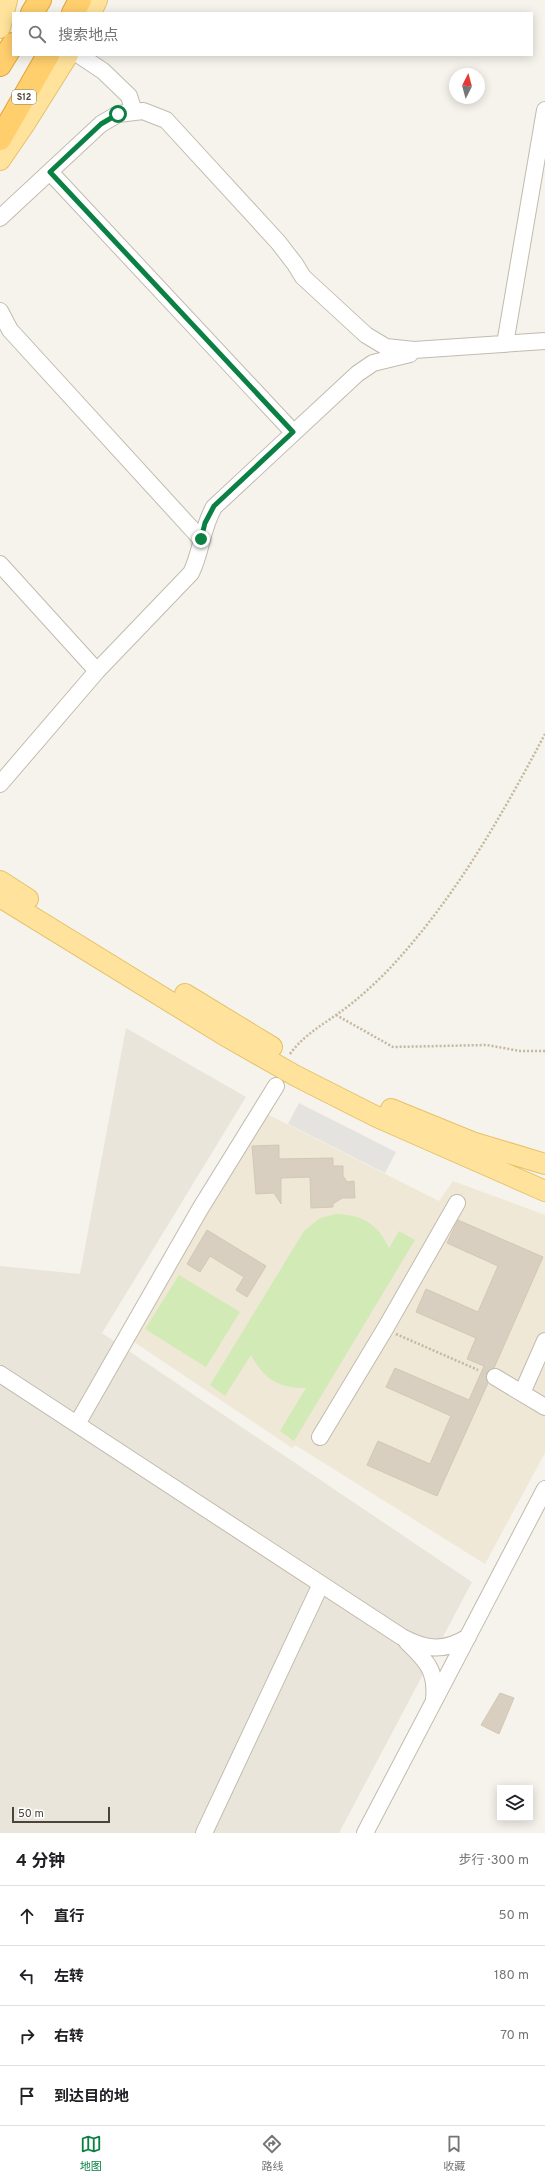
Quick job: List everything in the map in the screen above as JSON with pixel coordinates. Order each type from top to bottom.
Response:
[{"type":"highway","points":[[33,12],[40,0]]},
{"type":"highway","points":[[74,12],[80,0]]},
{"type":"highway","points":[[0,65],[12,46]]},
{"type":"highway","name":"S12","points":[[0,138],[47,56]]},
{"type":"main road","points":[[0,28],[7,0]]},
{"type":"main road","points":[[15,12],[21,0]]},
{"type":"main road","points":[[92,12],[98,0]]},
{"type":"main road","points":[[0,40],[12,19]]},
{"type":"main road","points":[[0,160],[67,56]]},
{"type":"main road","points":[[3,893],[289,1057],[386,1108],[472,1142],[545,1164]]},
{"type":"main road","points":[[3,893],[224,1035],[296,1076],[376,1117],[545,1191]]},
{"type":"street","points":[[82,56],[104,71],[129,96],[134,112]]},
{"type":"street","points":[[504,344],[545,110]]},
{"type":"street","points":[[0,218],[101,124],[118,114],[143,111],[166,120],[278,242],[296,264],[303,277],[368,336],[386,347],[414,350],[545,341]]},
{"type":"street","points":[[50,172],[293,432]]},
{"type":"street","points":[[0,311],[10,330],[201,539]]},
{"type":"street","points":[[368,336],[375,347],[377,355],[373,364]]},
{"type":"street","points":[[0,784],[97,671],[191,573],[198,558],[205,523],[214,506],[358,374],[373,364],[396,357],[443,348]]},
{"type":"street","points":[[0,564],[97,671]]},
{"type":"street","points":[[77,1424],[200,1209],[276,1086]]},
{"type":"street","points":[[320,1437],[385,1329],[457,1202]]},
{"type":"street","points":[[522,1393],[545,1341]]},
{"type":"street","points":[[0,1374],[418,1646],[444,1648],[456,1645],[468,1637]]},
{"type":"street","points":[[495,1377],[545,1407]]},
{"type":"street","points":[[365,1833],[545,1489]]},
{"type":"street","points":[[204,1833],[321,1584]]},
{"type":"street","points":[[402,1637],[418,1652],[434,1677],[436,1685],[434,1702]]},
{"type":"path","points":[[289,1057],[306,1036],[336,1015],[390,967],[445,902],[483,846],[545,734]]},
{"type":"path","points":[[336,1015],[393,1047],[487,1045],[520,1051],[545,1050]]},
{"type":"path","points":[[385,1329],[478,1370]]},
{"type":"shaded area","points":[[126,1028],[246,1097],[102,1333],[472,1582],[339,1833],[0,1833],[0,1266],[80,1274]]},
{"type":"shaded area","points":[[299,1103],[396,1152],[385,1173],[288,1124]]},
{"type":"shaded area","points":[[267,1114],[439,1201],[453,1181],[545,1215],[545,1453],[485,1564],[295,1445],[292,1448],[131,1340]]},
{"type":"green space","points":[[336,1214],[354,1216],[368,1222],[380,1233],[389,1248],[399,1231],[415,1240],[294,1441],[280,1431],[306,1388],[296,1388],[280,1384],[273,1380],[261,1370],[251,1355],[225,1396],[210,1385],[304,1231],[320,1218]]},
{"type":"green space","points":[[179,1275],[240,1312],[206,1367],[145,1329]]},
{"type":"building","points":[[279,1145],[279,1159],[333,1158],[333,1166],[343,1166],[343,1176],[347,1182],[354,1181],[355,1198],[342,1198],[333,1204],[333,1207],[311,1208],[310,1177],[281,1178],[281,1204],[274,1193],[256,1194],[252,1146]]},
{"type":"building","points":[[458,1220],[543,1257],[494,1368],[487,1372],[486,1377],[488,1383],[437,1496],[367,1465],[378,1441],[430,1464],[451,1416],[386,1387],[395,1368],[469,1400],[484,1366],[467,1359],[476,1338],[416,1312],[426,1289],[478,1312],[498,1266],[447,1243]]},
{"type":"building","points":[[207,1230],[266,1266],[247,1297],[236,1290],[244,1277],[210,1256],[200,1272],[187,1264]]},
{"type":"building","points":[[500,1693],[514,1698],[499,1734],[481,1725]]},
{"type":"route","points":[[118,114],[101,124],[50,172],[293,432],[214,506],[205,523],[201,539]]}]
